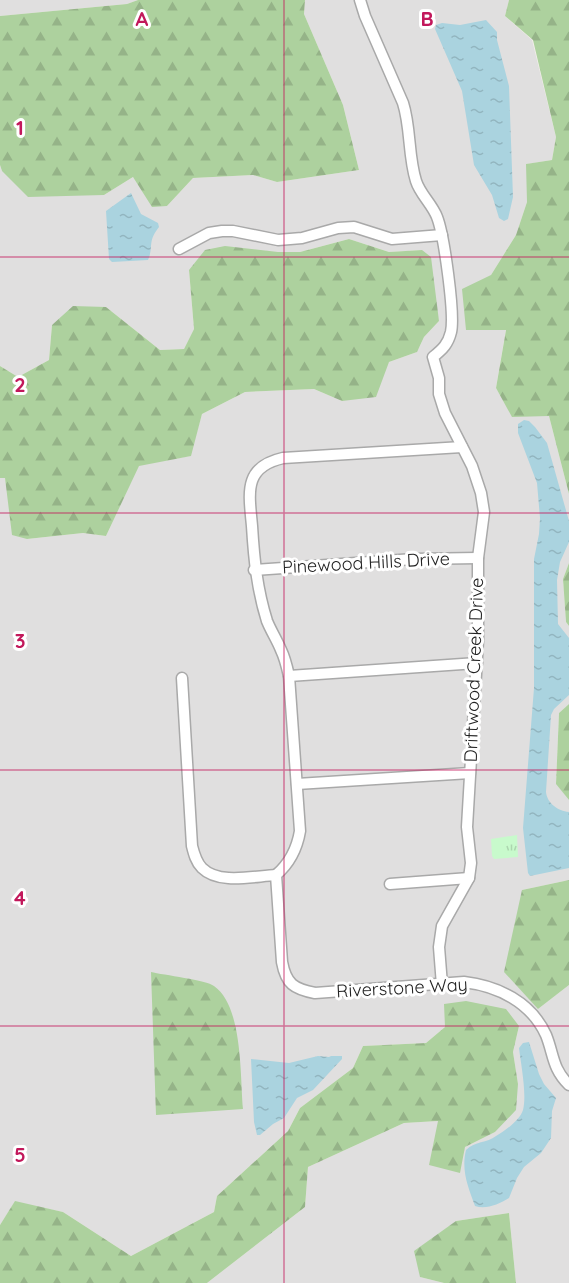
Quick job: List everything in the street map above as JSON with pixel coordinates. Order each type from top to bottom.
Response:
[{"type":"street","points":[[178,249],[209,234],[222,231],[278,240],[303,238],[338,228],[367,230],[393,239],[442,235],[436,216],[416,182],[407,116],[403,103],[364,16],[360,0]]},
{"type":"street","name":"Driftwood Creek Drive","points":[[442,235],[452,311],[452,330],[446,347],[433,357],[445,413],[475,475],[484,512],[478,558],[477,663],[466,827],[471,863],[469,878],[442,926],[439,947],[442,985]]},
{"type":"street","points":[[182,678],[192,846],[196,870],[225,878],[276,875],[285,868],[297,847],[300,831],[289,676],[282,651],[268,623],[254,570],[249,494],[251,478],[259,463],[283,458],[462,447]]},
{"type":"street","name":"Pinewood Hills Drive","points":[[254,570],[414,559],[478,558]]},
{"type":"street","points":[[289,676],[477,663]]},
{"type":"street","points":[[297,784],[470,773]]},
{"type":"street","name":"Riverstone Way","points":[[276,875],[282,962],[287,987],[315,993],[464,982],[483,984],[510,995],[531,1012],[546,1035],[553,1062],[560,1076],[569,1085]]},
{"type":"street","points":[[390,884],[469,878]]},
{"type":"shaded area","points":[[0,0],[138,0],[127,4],[0,16]]},
{"type":"shaded area","points":[[305,0],[509,0],[505,16],[532,40],[556,137],[552,160],[527,164],[527,202],[516,235],[491,275],[506,329],[496,388],[512,416],[549,416],[569,494],[569,563],[563,579],[566,622],[569,626],[569,704],[559,713],[556,783],[569,800],[569,880],[522,890],[538,1009],[569,985],[569,1283],[516,1283],[509,1213],[456,1221],[420,1277],[444,1283],[207,1283],[305,1207],[308,1167],[404,1123],[438,1121],[465,1147],[495,1132],[518,1084],[513,1052],[519,1026],[445,1027],[426,1043],[363,1046],[353,1068],[300,1108],[288,1131],[217,1196],[214,1212],[131,1256],[63,1212],[15,1202],[0,1225],[0,478],[5,478],[27,539],[83,533],[106,536],[139,465],[190,456],[202,414],[245,392],[314,389],[342,401],[389,362],[417,352],[424,337],[439,321],[422,250],[389,252],[349,239],[300,252],[278,252],[189,270],[194,329],[184,349],[160,350],[106,307],[52,325],[49,360],[18,377],[0,366],[0,165],[2,171],[104,195],[133,177],[167,206],[193,178],[253,175],[277,182],[359,170],[343,105],[304,14]]},
{"type":"green space","points":[[138,0],[305,0],[304,14],[343,105],[359,170],[277,182],[253,175],[193,178],[167,206],[152,207],[133,177],[104,195],[28,197],[2,171],[0,165],[0,16],[127,4]]},
{"type":"green space","points":[[509,0],[569,0],[569,494],[549,416],[512,417],[496,388],[506,330],[466,330],[462,289],[491,275],[516,235],[527,202],[526,164],[552,160],[556,137],[533,40],[505,16]]},
{"type":"green space","points":[[349,239],[389,252],[422,250],[431,257],[439,321],[424,337],[417,352],[389,362],[376,397],[342,401],[314,389],[245,392],[202,414],[191,456],[139,466],[106,536],[83,533],[27,539],[12,535],[5,478],[0,478],[0,366],[18,377],[49,360],[52,325],[73,306],[106,307],[160,350],[184,349],[194,329],[189,270],[205,250],[225,246],[300,252]]},
{"type":"green space","points":[[569,563],[569,626],[566,622],[563,579]]},
{"type":"green space","points":[[569,704],[569,800],[556,784],[559,713]]},
{"type":"green space","points":[[517,835],[518,857],[494,859],[491,839]]},
{"type":"green space","points":[[569,880],[569,985],[538,1009],[504,972],[522,890]]},
{"type":"green space","points":[[151,972],[210,984],[223,996],[235,1025],[243,1109],[156,1115]]},
{"type":"green space","points":[[466,1001],[506,1009],[519,1026],[513,1052],[518,1084],[516,1110],[495,1132],[465,1147],[460,1173],[429,1165],[438,1121],[404,1123],[308,1167],[305,1207],[207,1283],[0,1283],[0,1225],[15,1201],[63,1212],[131,1256],[214,1212],[217,1196],[288,1131],[300,1108],[353,1068],[363,1046],[426,1043],[445,1027],[444,1004]]},
{"type":"green space","points":[[509,1213],[516,1283],[444,1283],[420,1277],[414,1251],[456,1221]]},
{"type":"water","points":[[486,20],[497,32],[509,86],[513,197],[508,219],[504,221],[499,218],[492,195],[474,165],[462,91],[435,29],[436,25],[442,23],[460,25]]},
{"type":"water","points":[[131,193],[141,214],[158,223],[159,227],[153,237],[148,260],[112,262],[109,259],[106,211]]},
{"type":"water","points":[[524,420],[529,421],[535,427],[547,443],[569,521],[569,542],[560,562],[557,580],[558,624],[569,638],[569,695],[551,715],[546,792],[548,800],[554,806],[569,812],[569,868],[530,876],[523,828],[534,688],[534,559],[540,518],[537,483],[518,433],[518,424]]},
{"type":"water","points":[[529,1042],[539,1074],[556,1098],[552,1111],[551,1138],[541,1153],[524,1167],[509,1198],[488,1207],[475,1206],[465,1171],[466,1150],[500,1134],[519,1118],[523,1110],[524,1096],[519,1048],[523,1043]]},
{"type":"water","points":[[318,1056],[342,1056],[342,1059],[313,1090],[297,1098],[284,1118],[257,1135],[254,1122],[251,1059],[289,1063]]}]
